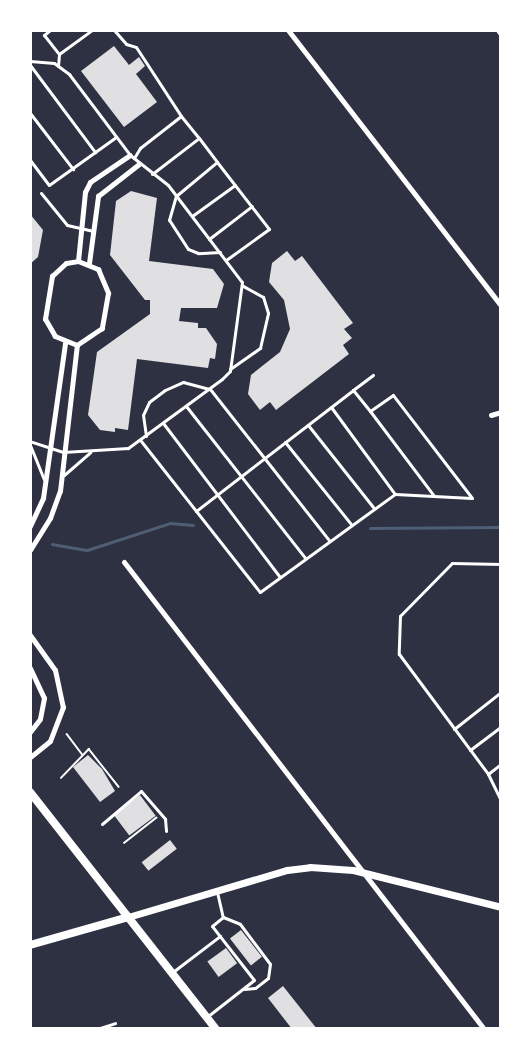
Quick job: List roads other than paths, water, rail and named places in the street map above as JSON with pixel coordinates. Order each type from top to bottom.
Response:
[{"type":"main road","points":[[30,792],[216,1029]]},
{"type":"main road","points":[[30,945],[128,917]]},
{"type":"street","points":[[288,30],[501,306]]},
{"type":"street","points":[[498,30],[501,34]]},
{"type":"street","points":[[78,261],[85,192],[90,182],[134,159]]},
{"type":"street","points":[[89,263],[98,196],[134,159]]},
{"type":"street","points":[[78,261],[89,263],[107,285],[105,319],[93,336],[77,345],[65,343],[45,319],[49,285],[59,268],[78,261]]},
{"type":"street","points":[[30,526],[40,510],[45,485],[65,343]]},
{"type":"street","points":[[30,550],[56,505],[77,345]]},
{"type":"street","points":[[491,415],[501,412]]},
{"type":"street","points":[[124,562],[484,1029]]},
{"type":"street","points":[[30,635],[55,670],[63,707],[50,741],[30,757]]},
{"type":"street","points":[[30,668],[44,698],[40,720],[30,732]]},
{"type":"street","points":[[128,917],[295,868],[363,872],[501,907]]},
{"type":"lane","points":[[50,30],[44,35],[59,54],[58,66]]},
{"type":"lane","points":[[59,54],[92,30]]},
{"type":"lane","points":[[114,30],[126,44],[136,47],[181,117],[269,229],[226,260]]},
{"type":"lane","points":[[30,63],[58,66],[69,74],[134,159],[176,195],[226,260],[242,285],[263,297],[268,314],[260,348],[230,369],[210,389],[141,441],[128,448],[63,452],[30,443]]},
{"type":"lane","points":[[30,63],[95,152]]},
{"type":"lane","points":[[30,113],[73,169]]},
{"type":"lane","points":[[134,159],[140,148],[181,117]]},
{"type":"lane","points":[[30,160],[49,185],[116,136]]},
{"type":"lane","points":[[152,174],[199,138]]},
{"type":"lane","points":[[217,162],[176,195],[169,220],[188,249],[198,253],[220,252]]},
{"type":"lane","points":[[192,216],[235,185]]},
{"type":"lane","points":[[41,194],[67,225],[93,231]]},
{"type":"lane","points":[[209,238],[252,206]]},
{"type":"lane","points":[[230,369],[242,285]]},
{"type":"lane","points":[[196,511],[373,375]]},
{"type":"lane","points":[[146,436],[143,415],[149,402],[165,390],[183,382],[210,389],[329,540]]},
{"type":"lane","points":[[353,390],[434,496]]},
{"type":"lane","points":[[141,441],[260,592],[373,507],[395,494],[472,498],[393,394],[370,411]]},
{"type":"lane","points":[[186,406],[306,558]]},
{"type":"lane","points":[[331,407],[395,494]]},
{"type":"lane","points":[[163,423],[279,577]]},
{"type":"lane","points":[[308,425],[373,507]]},
{"type":"lane","points":[[285,442],[351,524]]},
{"type":"lane","points":[[30,443],[40,461],[45,485]]},
{"type":"lane","points":[[60,482],[77,460],[92,450]]},
{"type":"lane","points":[[501,564],[452,563],[400,616],[399,654],[488,774],[501,801]]},
{"type":"lane","points":[[454,729],[501,692]]},
{"type":"lane","points":[[470,750],[501,727]]},
{"type":"lane","points":[[488,774],[501,764]]},
{"type":"lane","points":[[102,824],[141,791],[165,819],[166,831]]},
{"type":"lane","points":[[216,890],[223,917]]},
{"type":"lane","points":[[207,1017],[254,980],[212,926],[223,917]]},
{"type":"lane","points":[[223,917],[240,924],[270,964],[268,978],[255,988],[242,989]]},
{"type":"lane","points":[[172,972],[220,936]]},
{"type":"lane","points":[[97,1029],[115,1023]]},
{"type":"waterway","points":[[52,544],[87,550],[170,523],[193,525]]},
{"type":"waterway","points":[[370,528],[501,527]]}]
